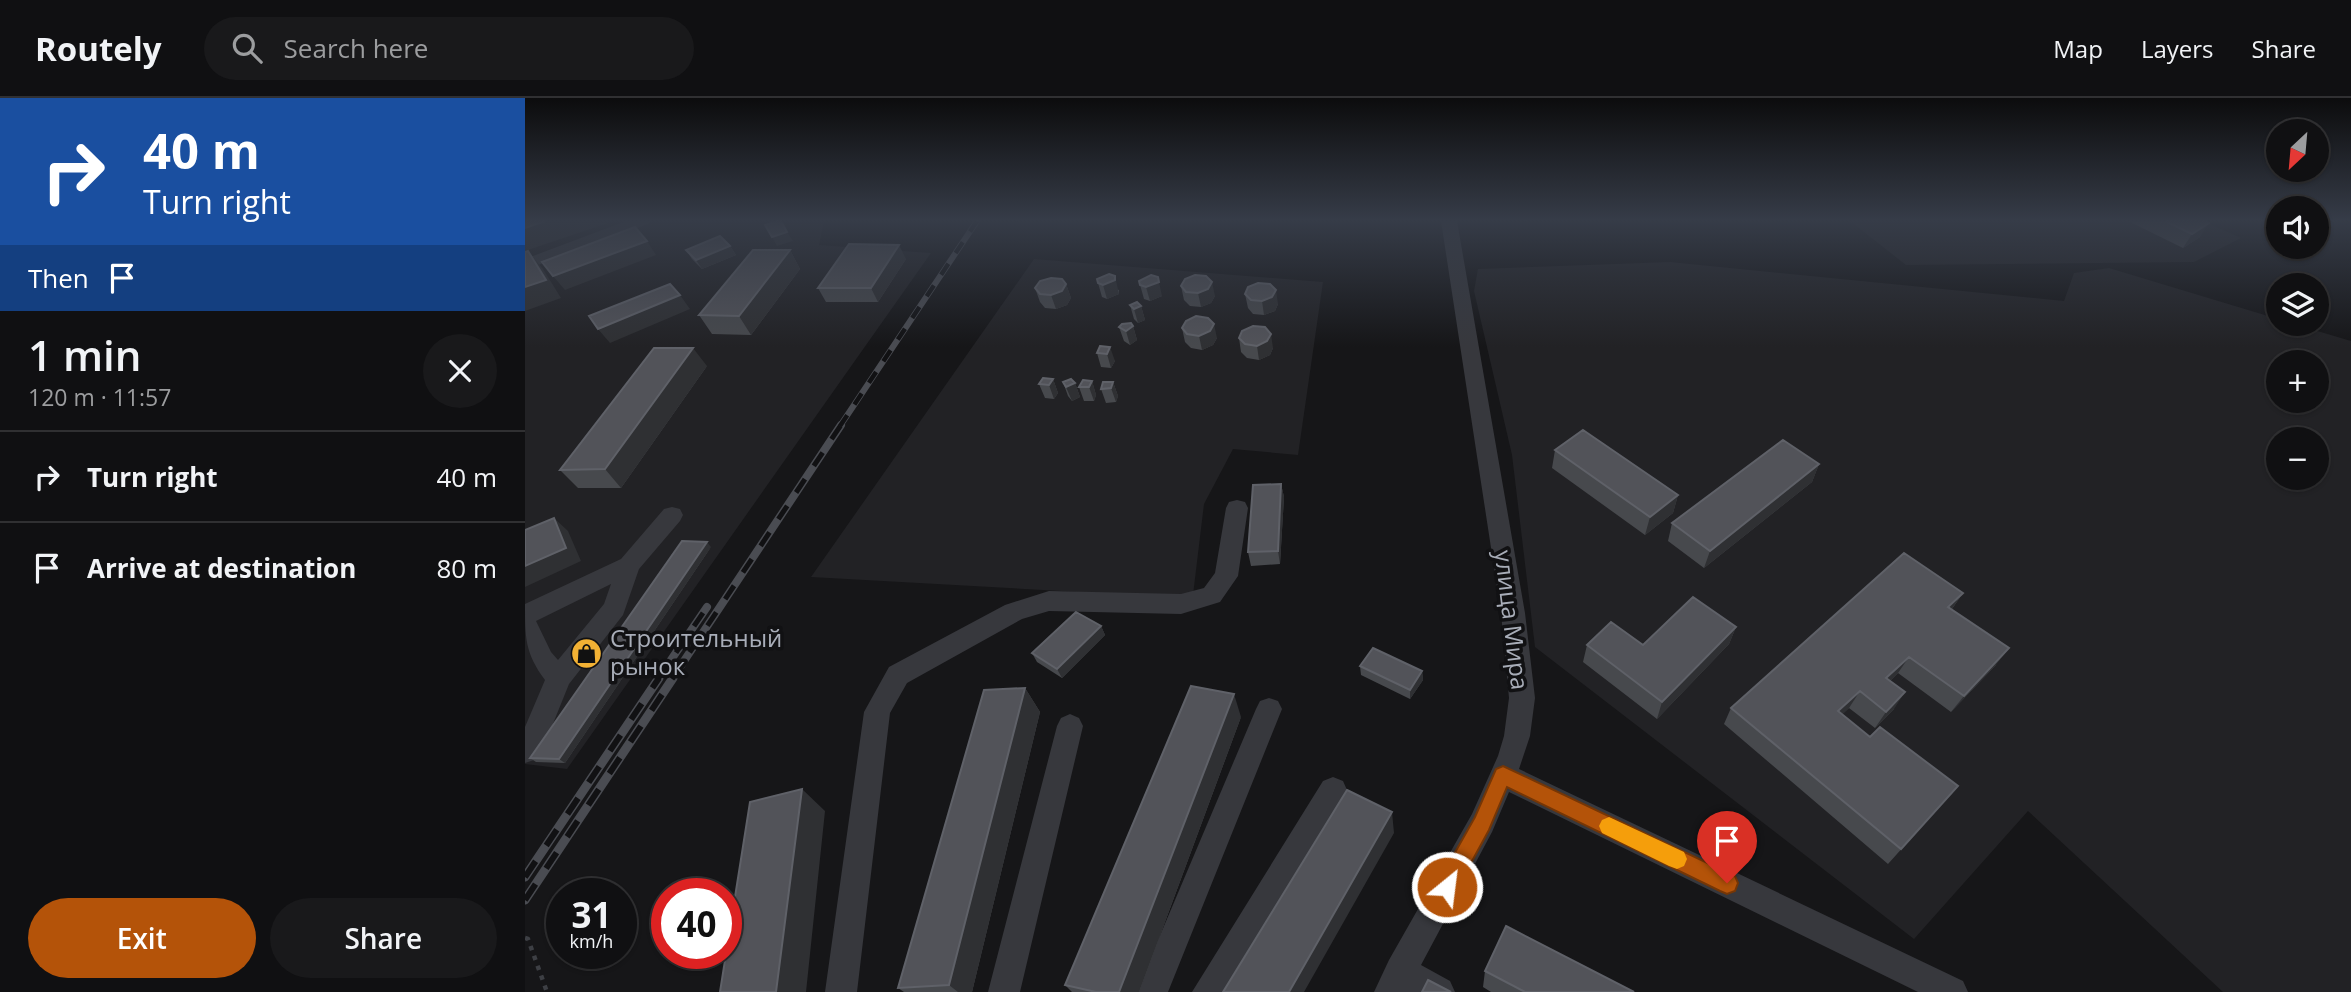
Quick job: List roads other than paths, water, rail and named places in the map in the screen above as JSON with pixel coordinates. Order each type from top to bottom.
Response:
[{"type":"street","name":"улица Мира","points":[[1395,981],[1482,824],[1503,775],[1517,736],[1522,680],[1456,263]]},
{"type":"street","points":[[841,992],[877,712],[898,676],[1014,612],[1049,601],[1181,604],[1212,595],[1226,576],[1237,509]]},
{"type":"street","points":[[525,615],[629,565],[672,516]]},
{"type":"street","points":[[525,751],[539,728],[558,678],[615,608],[629,565]]},
{"type":"street","points":[[525,622],[542,659],[558,678]]},
{"type":"street","points":[[1153,992],[1269,709]]},
{"type":"street","points":[[1004,992],[1070,726]]},
{"type":"street","points":[[1503,775],[1952,992]]},
{"type":"street","points":[[1208,992],[1333,790]]},
{"type":"street","points":[[1395,981],[1439,992]]},
{"type":"railway","points":[[840,426],[949,263]]},
{"type":"railway","points":[[672,679],[841,425]]},
{"type":"railway","points":[[658,679],[707,607]]},
{"type":"railway","points":[[525,877],[659,678]]},
{"type":"railway","points":[[525,900],[673,678]]},
{"type":"place","name":"Строительный рынок","points":[[587,653]]}]
